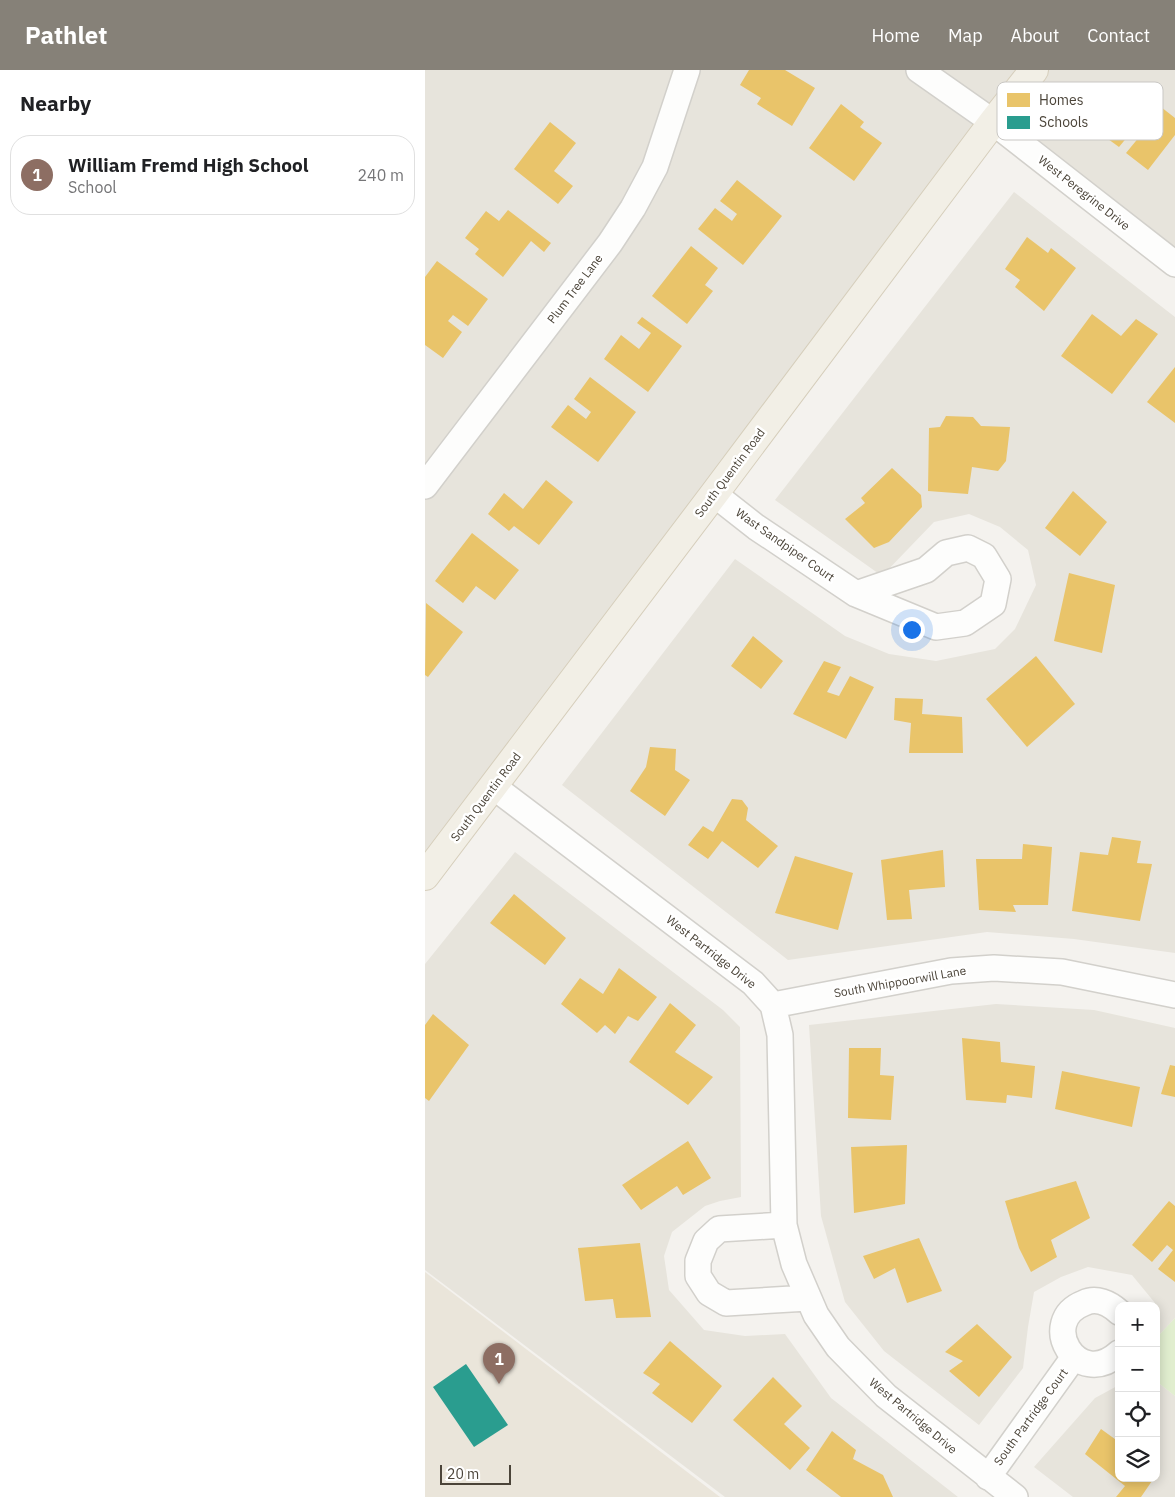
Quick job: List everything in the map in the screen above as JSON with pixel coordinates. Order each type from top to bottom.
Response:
[{"type":"main road","name":"South Quentin Road","points":[[1025,82],[1034,70]]},
{"type":"main road","name":"South Quentin Road","points":[[425,876],[494,787],[997,117]]},
{"type":"street","name":"Plum Tree Lane","points":[[425,486],[604,251],[633,208],[655,167],[687,70]]},
{"type":"street","name":"West Peregrine Drive","points":[[919,70],[997,125]]},
{"type":"street","name":"West Peregrine Drive","points":[[1016,140],[1175,264]]},
{"type":"street","name":"Wast Sandpiper Court","points":[[714,494],[755,527],[856,594],[937,627],[965,623],[993,604],[998,579],[984,556],[968,548],[946,554],[926,570],[856,594]]},
{"type":"street","name":"West Partridge Drive","points":[[494,787],[753,983],[773,1005],[780,1035],[784,1225],[794,1264],[815,1315],[837,1347],[886,1396],[1015,1497]]},
{"type":"street","name":"South Whippoorwill Lane","points":[[773,1005],[951,971],[993,968],[1063,972],[1175,995]]},
{"type":"street","points":[[784,1225],[719,1229],[707,1241],[698,1261],[697,1276],[709,1293],[726,1303],[808,1298]]},
{"type":"street","name":"South Partridge Court","points":[[1115,1308],[1112,1305],[1097,1300],[1076,1306],[1065,1320],[1062,1330],[1067,1349],[1074,1357],[1084,1362],[1103,1364],[1115,1356]]},
{"type":"street","name":"South Partridge Court","points":[[988,1477],[1074,1357]]},
{"type":"shaded area","points":[[425,70],[1175,70],[1175,264],[1016,140],[1163,140],[1163,82],[997,82],[997,125],[993,122],[425,876]]},
{"type":"shaded area","points":[[1014,192],[1175,317],[1175,953],[1074,939],[987,932],[788,960],[562,785],[735,559],[845,636],[889,654],[936,661],[995,649],[1015,629],[1036,585],[1028,550],[1000,527],[969,514],[934,522],[882,576],[775,500]]},
{"type":"shaded area","points":[[515,852],[723,1010],[740,1027],[741,1197],[705,1206],[672,1232],[664,1256],[669,1290],[704,1330],[745,1336],[785,1334],[831,1398],[958,1497],[725,1497],[425,1270],[425,964]]},
{"type":"shaded area","points":[[996,1004],[1094,1010],[1175,1028],[1175,1318],[1160,1334],[1160,1302],[1154,1302],[1132,1275],[1088,1267],[1061,1277],[1034,1292],[1023,1368],[979,1425],[884,1351],[845,1302],[821,1216],[809,1025]]},
{"type":"shaded area","points":[[425,1272],[720,1497],[425,1497]]},
{"type":"shaded area","points":[[1160,1384],[1175,1396],[1175,1497],[1073,1497],[1034,1467],[1095,1398],[1115,1387],[1115,1482],[1160,1482]]},
{"type":"green space","points":[[1175,1318],[1175,1396],[1160,1384],[1160,1334]]},
{"type":"building: Homes","points":[[749,70],[785,70],[815,88],[792,126],[757,104],[761,98],[740,85]]},
{"type":"building: Homes","points":[[841,104],[864,122],[860,127],[882,143],[854,181],[809,148]]},
{"type":"building: Homes","points":[[1163,109],[1175,118],[1175,135],[1148,170],[1126,153],[1137,140],[1163,140]]},
{"type":"building: Homes","points":[[550,122],[576,143],[554,171],[573,186],[558,204],[514,169]]},
{"type":"building: Homes","points":[[1109,140],[1125,140],[1119,147]]},
{"type":"building: Homes","points":[[737,180],[782,216],[743,265],[698,229],[715,208],[732,221],[737,214],[720,201]]},
{"type":"building: Homes","points":[[508,210],[551,243],[544,252],[531,241],[503,277],[475,254],[479,249],[465,238],[486,211],[499,221]]},
{"type":"building: Homes","points":[[1027,237],[1048,253],[1051,248],[1076,268],[1044,311],[1015,287],[1020,280],[1005,269]]},
{"type":"building: Homes","points":[[691,246],[718,268],[705,285],[713,291],[687,324],[652,296]]},
{"type":"building: Homes","points":[[437,261],[488,299],[468,326],[453,315],[448,321],[462,332],[443,358],[425,345],[425,277]]},
{"type":"building: Homes","points":[[1092,314],[1121,336],[1136,319],[1158,334],[1112,394],[1061,356]]},
{"type":"building: Homes","points":[[642,317],[682,346],[648,392],[604,359],[621,335],[639,349],[651,333],[637,323]]},
{"type":"building: Homes","points":[[1175,367],[1175,423],[1147,402]]},
{"type":"building: Homes","points":[[590,377],[636,412],[598,462],[551,427],[568,405],[586,419],[591,412],[574,399]]},
{"type":"building: Homes","points":[[946,416],[973,417],[981,426],[1010,427],[1006,461],[998,471],[972,467],[968,494],[928,491],[929,428],[940,427]]},
{"type":"building: Homes","points":[[892,468],[921,495],[922,507],[889,542],[874,548],[845,519],[865,503],[861,498]]},
{"type":"building: Homes","points":[[546,480],[573,502],[539,545],[514,526],[509,531],[488,514],[504,493],[523,509]]},
{"type":"building: Homes","points":[[1073,491],[1107,522],[1080,556],[1045,528]]},
{"type":"building: Homes","points":[[472,533],[519,570],[495,600],[476,586],[463,603],[435,581]]},
{"type":"building: Homes","points":[[1069,573],[1115,585],[1102,653],[1054,641]]},
{"type":"building: Homes","points":[[426,603],[463,632],[428,677],[425,675]]},
{"type":"building: Homes","points":[[753,636],[783,661],[761,689],[731,666]]},
{"type":"building: Homes","points":[[1036,656],[1075,704],[1027,747],[986,699]]},
{"type":"building: Homes","points":[[824,661],[841,667],[827,692],[839,696],[850,676],[874,687],[846,739],[793,714]]},
{"type":"building: Homes","points":[[895,698],[923,699],[922,714],[962,717],[963,753],[909,753],[911,723],[894,720]]},
{"type":"building: Homes","points":[[650,747],[676,749],[675,770],[690,780],[665,816],[630,791],[646,767]]},
{"type":"building: Homes","points":[[732,799],[742,800],[748,808],[746,820],[778,846],[758,868],[722,841],[708,859],[688,845],[703,826],[713,832]]},
{"type":"building: Homes","points":[[1112,837],[1141,841],[1137,863],[1152,864],[1140,921],[1072,911],[1080,852],[1108,855]]},
{"type":"building: Homes","points":[[1023,844],[1052,847],[1048,905],[1013,905],[1016,912],[979,910],[976,859],[1022,859]]},
{"type":"building: Homes","points":[[943,850],[945,887],[909,890],[912,919],[887,920],[881,860]]},
{"type":"building: Homes","points":[[795,856],[853,873],[838,930],[775,913]]},
{"type":"building: Homes","points":[[514,894],[566,938],[545,965],[490,923]]},
{"type":"building: Homes","points":[[619,968],[657,997],[638,1021],[628,1016],[615,1034],[605,1025],[597,1033],[561,1004],[580,978],[603,994]]},
{"type":"building: Homes","points":[[670,1003],[696,1025],[675,1052],[713,1077],[688,1105],[629,1062]]},
{"type":"building: Homes","points":[[433,1014],[469,1045],[429,1101],[425,1098],[425,1025]]},
{"type":"building: Homes","points":[[962,1038],[1000,1042],[1001,1062],[1035,1066],[1032,1098],[1007,1095],[1006,1103],[966,1100]]},
{"type":"building: Homes","points":[[849,1048],[881,1048],[880,1075],[894,1076],[891,1120],[848,1118]]},
{"type":"building: Homes","points":[[1170,1065],[1175,1066],[1175,1097],[1161,1094]]},
{"type":"building: Homes","points":[[1062,1071],[1140,1087],[1132,1127],[1055,1109]]},
{"type":"building: Homes","points":[[688,1141],[711,1178],[683,1195],[677,1186],[641,1210],[622,1185]]},
{"type":"building: Homes","points":[[907,1145],[905,1204],[854,1213],[851,1147]]},
{"type":"building: Homes","points":[[1076,1181],[1090,1218],[1051,1240],[1057,1257],[1031,1272],[1019,1248],[1005,1201]]},
{"type":"building: Homes","points":[[1169,1201],[1175,1206],[1175,1282],[1158,1269],[1173,1250],[1167,1245],[1152,1262],[1132,1245]]},
{"type":"building: Homes","points":[[919,1238],[942,1291],[907,1303],[895,1268],[874,1279],[863,1256]]},
{"type":"building: Homes","points":[[640,1243],[651,1317],[616,1318],[613,1299],[585,1301],[578,1248]]},
{"type":"building: Homes","points":[[977,1324],[1012,1357],[979,1397],[949,1371],[963,1361],[945,1352]]},
{"type":"building: Homes","points":[[670,1341],[722,1386],[692,1423],[652,1393],[660,1384],[643,1373]]},
{"type":"building: Homes","points":[[773,1377],[802,1406],[784,1424],[810,1448],[790,1470],[733,1420]]},
{"type":"building: Homes","points":[[1101,1429],[1115,1439],[1115,1478],[1085,1454]]},
{"type":"building: Homes","points":[[832,1431],[856,1450],[853,1459],[883,1475],[893,1497],[841,1497],[806,1470]]},
{"type":"building: Homes","points":[[1120,1482],[1151,1482],[1141,1497],[1116,1497],[1125,1486]]},
{"type":"building: Schools","points":[[466,1364],[508,1425],[474,1447],[433,1387]]},
{"type":"place","name":"William Fremd High School","points":[[499,1384]]}]
